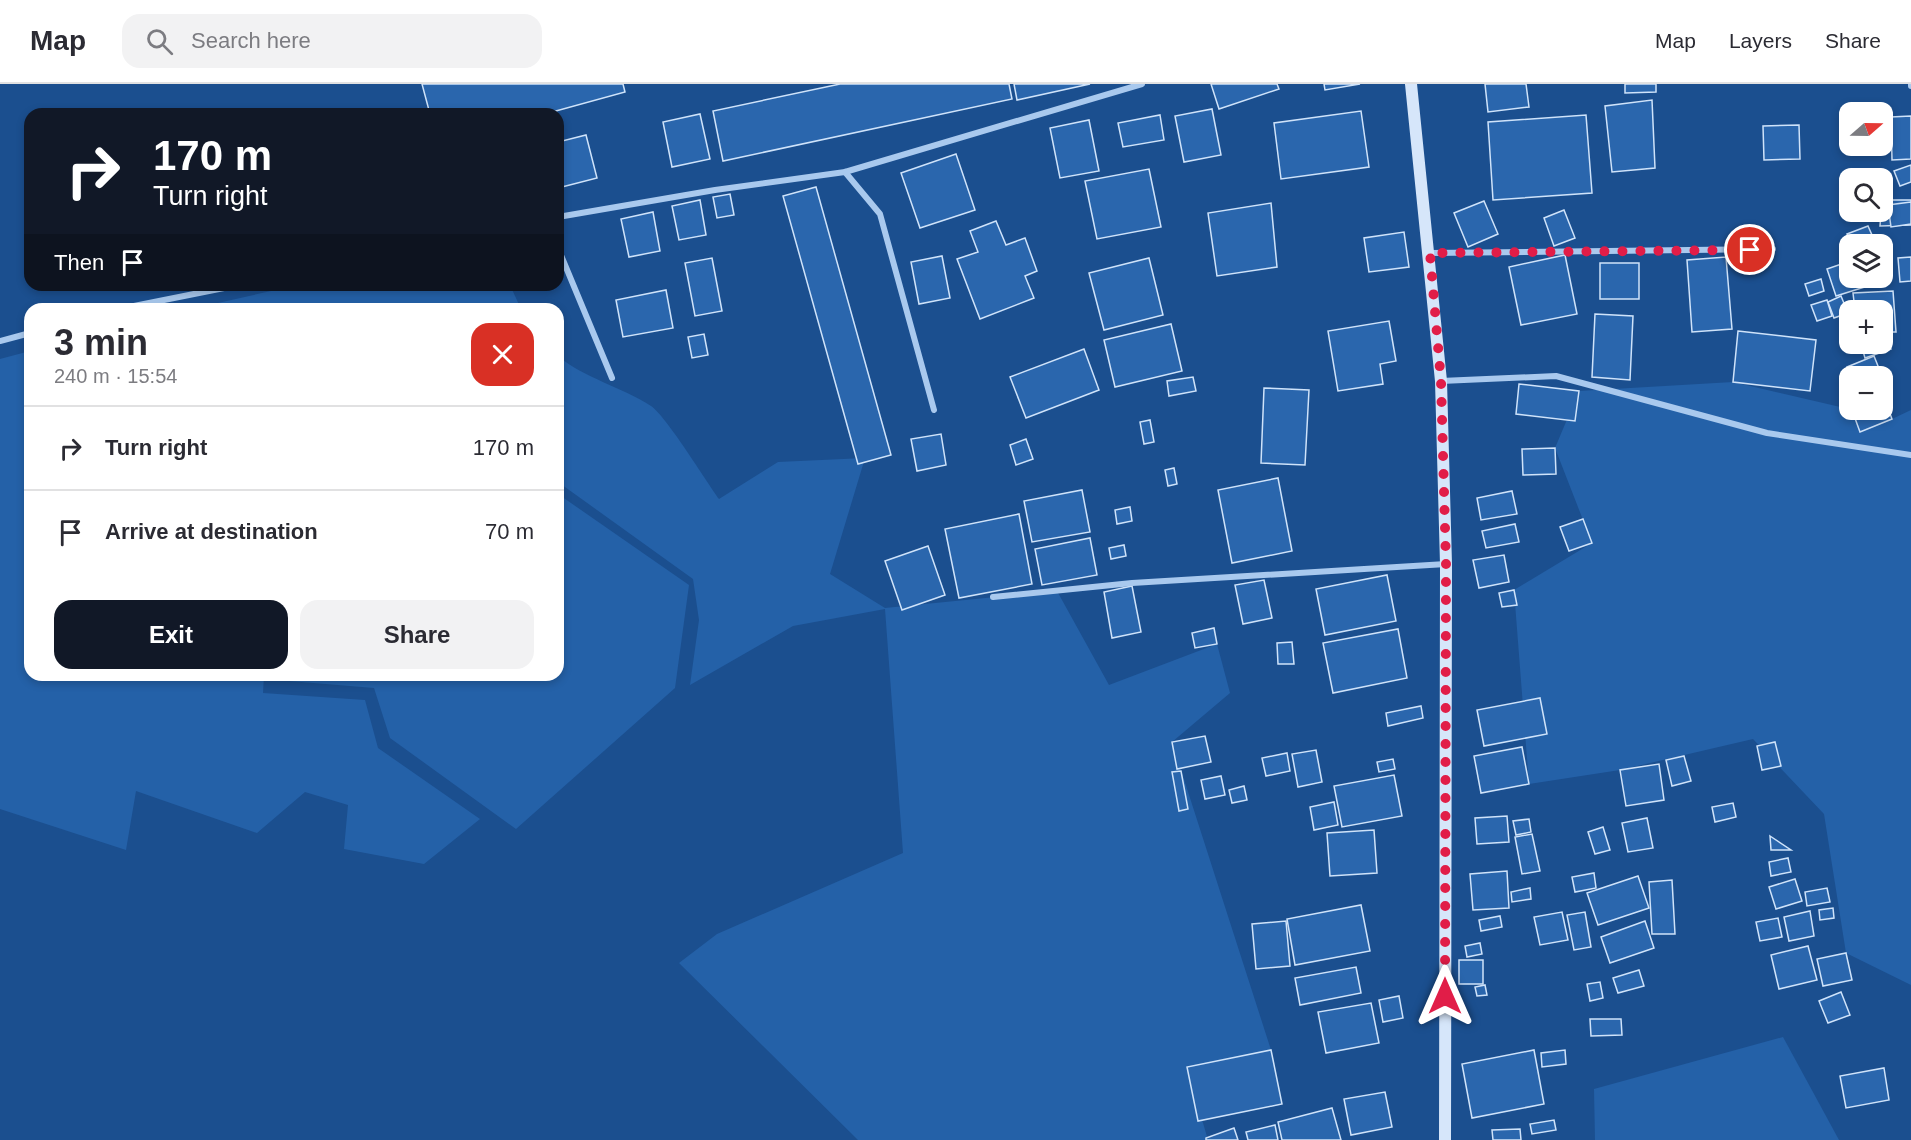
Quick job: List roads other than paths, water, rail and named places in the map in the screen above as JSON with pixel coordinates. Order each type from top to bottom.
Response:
[{"type":"main road","points":[[1411,84],[1430,253],[1441,381],[1446,564],[1445,1140]]},
{"type":"street","points":[[564,216],[715,190],[845,172],[1142,84]]},
{"type":"street","points":[[845,172],[879,214],[903,292],[934,411]]},
{"type":"street","points":[[1430,253],[1773,249]]},
{"type":"street","points":[[564,262],[612,378]]},
{"type":"street","points":[[149,303],[209,291]]},
{"type":"street","points":[[0,341],[24,335]]},
{"type":"street","points":[[1441,381],[1556,376],[1767,433],[1911,455]]},
{"type":"street","points":[[993,597],[1132,583],[1446,564]]}]
